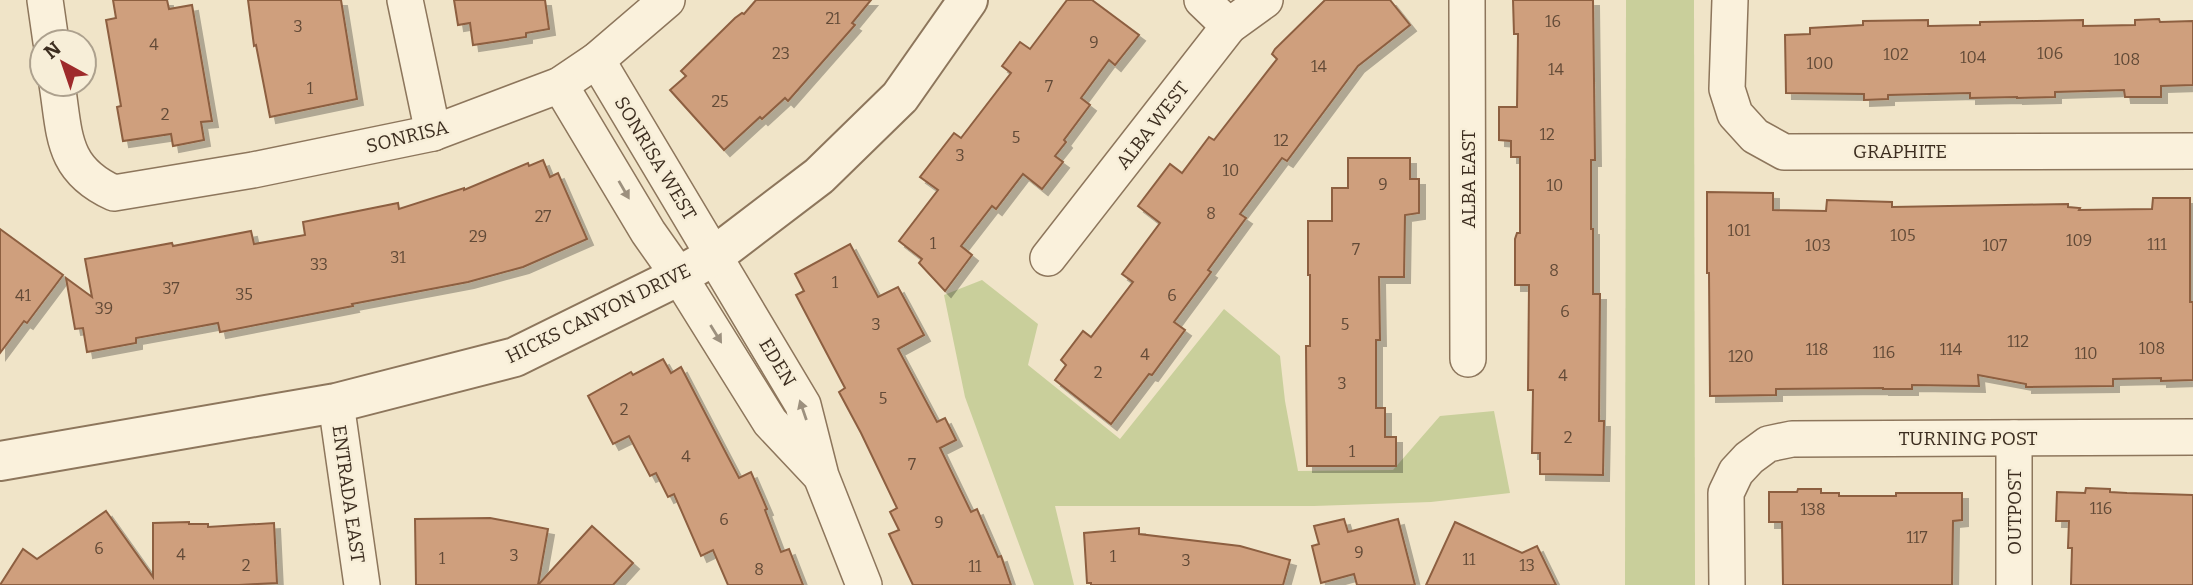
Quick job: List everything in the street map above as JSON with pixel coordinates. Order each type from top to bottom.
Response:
[{"type":"street","points":[[45,0],[49,28]]},
{"type":"street","points":[[405,0],[433,132]]},
{"type":"street","name":"SONRISA","points":[[59,98],[65,139],[71,156],[82,172],[97,185],[114,193],[253,170],[433,132],[560,85],[597,60],[667,0]]},
{"type":"street","name":"HICKS CANYON DRIVE","points":[[0,461],[336,403],[515,357],[714,256],[819,176],[900,97],[968,0]]},
{"type":"street","points":[[1202,0],[1229,26]]},
{"type":"street","name":"ALBA WEST","points":[[1048,258],[1229,26],[1265,0]]},
{"type":"street","name":"ALBA EAST","points":[[1467,0],[1468,359]]},
{"type":"street","name":"GRAPHITE","points":[[1730,0],[1727,89],[1735,114],[1755,136],[1784,152],[2193,151]]},
{"type":"street","name":"SONRISA WEST","points":[[597,60],[714,256]]},
{"type":"street","points":[[560,85],[648,232],[679,276]]},
{"type":"street","name":"EDEN","points":[[714,256],[803,405],[821,476],[864,585]]},
{"type":"street","name":"EDEN","points":[[679,276],[771,422],[821,476]]},
{"type":"street","name":"ENTRADA EAST","points":[[336,403],[362,585]]},
{"type":"street","name":"TURNING POST","points":[[1727,585],[1726,493],[1735,472],[1749,457],[1768,444],[1792,439],[2193,437]]},
{"type":"street","name":"OUTPOST","points":[[2014,438],[2014,585]]},
{"type":"green space","points":[[1626,0],[1694,0],[1695,585],[1625,585]]},
{"type":"green space","points":[[982,280],[1038,324],[1028,365],[1120,439],[1224,309],[1280,356],[1298,471],[1393,470],[1440,416],[1494,411],[1510,493],[1431,502],[1314,506],[1055,506],[1074,585],[1034,585],[965,397],[944,295]]},
{"type":"building","points":[[113,0],[167,0],[169,9],[192,5],[212,121],[201,122],[204,140],[173,146],[171,134],[123,141],[117,107],[121,106],[106,20],[116,18]]},
{"type":"building","points":[[248,0],[341,0],[357,99],[270,117],[256,45],[254,46]]},
{"type":"building","points":[[454,0],[545,0],[549,29],[526,33],[526,37],[473,45],[470,23],[458,25]]},
{"type":"building","points":[[756,0],[871,0],[852,23],[855,25],[788,101],[785,98],[762,119],[760,117],[724,150],[670,90],[686,76],[681,71]]},
{"type":"building","points":[[1067,0],[1092,0],[1139,35],[1115,65],[1109,60],[1081,98],[1090,105],[1055,156],[1063,162],[1042,189],[1023,174],[996,209],[992,206],[961,246],[972,255],[945,291],[919,263],[922,259],[899,241],[938,190],[920,177],[954,133],[961,138],[1011,73],[1002,66],[1020,42],[1030,49]]},
{"type":"building","points":[[1325,0],[1390,0],[1410,25],[1358,66],[1287,161],[1282,158],[1240,214],[1246,218],[1174,322],[1185,330],[1111,424],[1055,380],[1066,365],[1061,360],[1083,331],[1091,337],[1133,282],[1122,274],[1160,223],[1138,206],[1170,164],[1182,173],[1209,137],[1214,140],[1277,59],[1272,54],[1275,49]]},
{"type":"building","points":[[1513,0],[1593,0],[1595,160],[1591,160],[1591,229],[1593,294],[1600,294],[1599,421],[1604,421],[1603,475],[1540,474],[1540,453],[1532,453],[1533,390],[1528,390],[1529,285],[1515,285],[1515,239],[1517,233],[1520,233],[1520,157],[1511,157],[1511,141],[1499,140],[1499,107],[1517,107],[1518,34],[1514,34]]},
{"type":"building","points":[[2159,19],[2160,22],[2193,21],[2193,85],[2161,86],[2161,97],[2125,97],[2124,90],[2055,92],[2055,97],[1970,98],[1970,93],[1888,95],[1888,99],[1864,100],[1864,94],[1786,93],[1785,35],[1810,34],[1810,28],[1863,25],[1863,21],[1928,20],[1928,26],[2083,20],[2083,26],[2135,25],[2135,20]]},
{"type":"building","points":[[1348,158],[1410,158],[1410,179],[1419,179],[1419,213],[1405,215],[1404,277],[1379,277],[1380,340],[1376,340],[1376,408],[1385,408],[1385,437],[1396,437],[1396,466],[1307,466],[1306,346],[1310,346],[1308,221],[1332,221],[1332,188],[1348,188]]},
{"type":"building","points":[[543,160],[550,177],[558,173],[587,239],[523,267],[468,282],[220,332],[218,323],[136,338],[136,343],[87,352],[83,328],[75,329],[66,278],[92,297],[85,259],[251,231],[254,244],[305,235],[303,222],[398,203],[399,209],[464,190],[528,163],[529,166]]},
{"type":"building","points":[[1707,192],[1773,193],[1773,210],[1826,211],[1827,200],[1892,202],[1892,207],[2068,204],[2068,207],[2080,208],[2079,210],[2152,209],[2153,198],[2190,198],[2193,380],[2113,379],[2113,386],[2026,387],[2026,384],[1978,375],[1979,386],[1776,389],[1776,395],[1710,396]]},
{"type":"building","points":[[0,229],[63,275],[27,323],[24,321],[0,353]]},
{"type":"building","points":[[850,244],[878,297],[898,287],[924,335],[898,349],[937,422],[945,418],[956,440],[940,448],[971,512],[977,509],[998,557],[1001,556],[1011,585],[913,585],[889,534],[899,530],[890,512],[897,508],[839,392],[845,388],[796,295],[804,291],[795,274]]},
{"type":"building","points":[[663,359],[671,373],[681,367],[739,478],[751,472],[781,552],[789,549],[803,585],[728,585],[713,550],[701,556],[674,494],[668,497],[656,473],[650,476],[629,436],[613,444],[588,396],[631,372],[633,375]]},
{"type":"building","points":[[2086,488],[2110,489],[2110,492],[2193,495],[2193,585],[2071,585],[2072,548],[2068,548],[2069,521],[2056,521],[2057,492],[2085,493]]},
{"type":"building","points":[[1798,489],[1821,489],[1821,493],[1839,493],[1839,496],[1962,493],[1962,520],[1953,521],[1952,585],[1783,585],[1782,522],[1769,522],[1769,492],[1797,492]]},
{"type":"building","points":[[106,511],[153,577],[153,523],[189,522],[208,524],[208,527],[274,523],[277,583],[0,585],[23,549],[37,559]]},
{"type":"building","points":[[490,518],[548,529],[538,585],[416,585],[415,519]]},
{"type":"building","points":[[1344,519],[1348,532],[1398,519],[1415,585],[1357,585],[1354,574],[1321,583],[1312,546],[1319,544],[1314,526]]},
{"type":"building","points":[[1455,522],[1522,553],[1537,546],[1556,585],[1426,585]]},
{"type":"building","points":[[592,526],[633,563],[613,585],[538,585]]},
{"type":"building","points":[[1139,528],[1139,534],[1240,546],[1290,560],[1283,585],[1087,583],[1084,533]]}]
